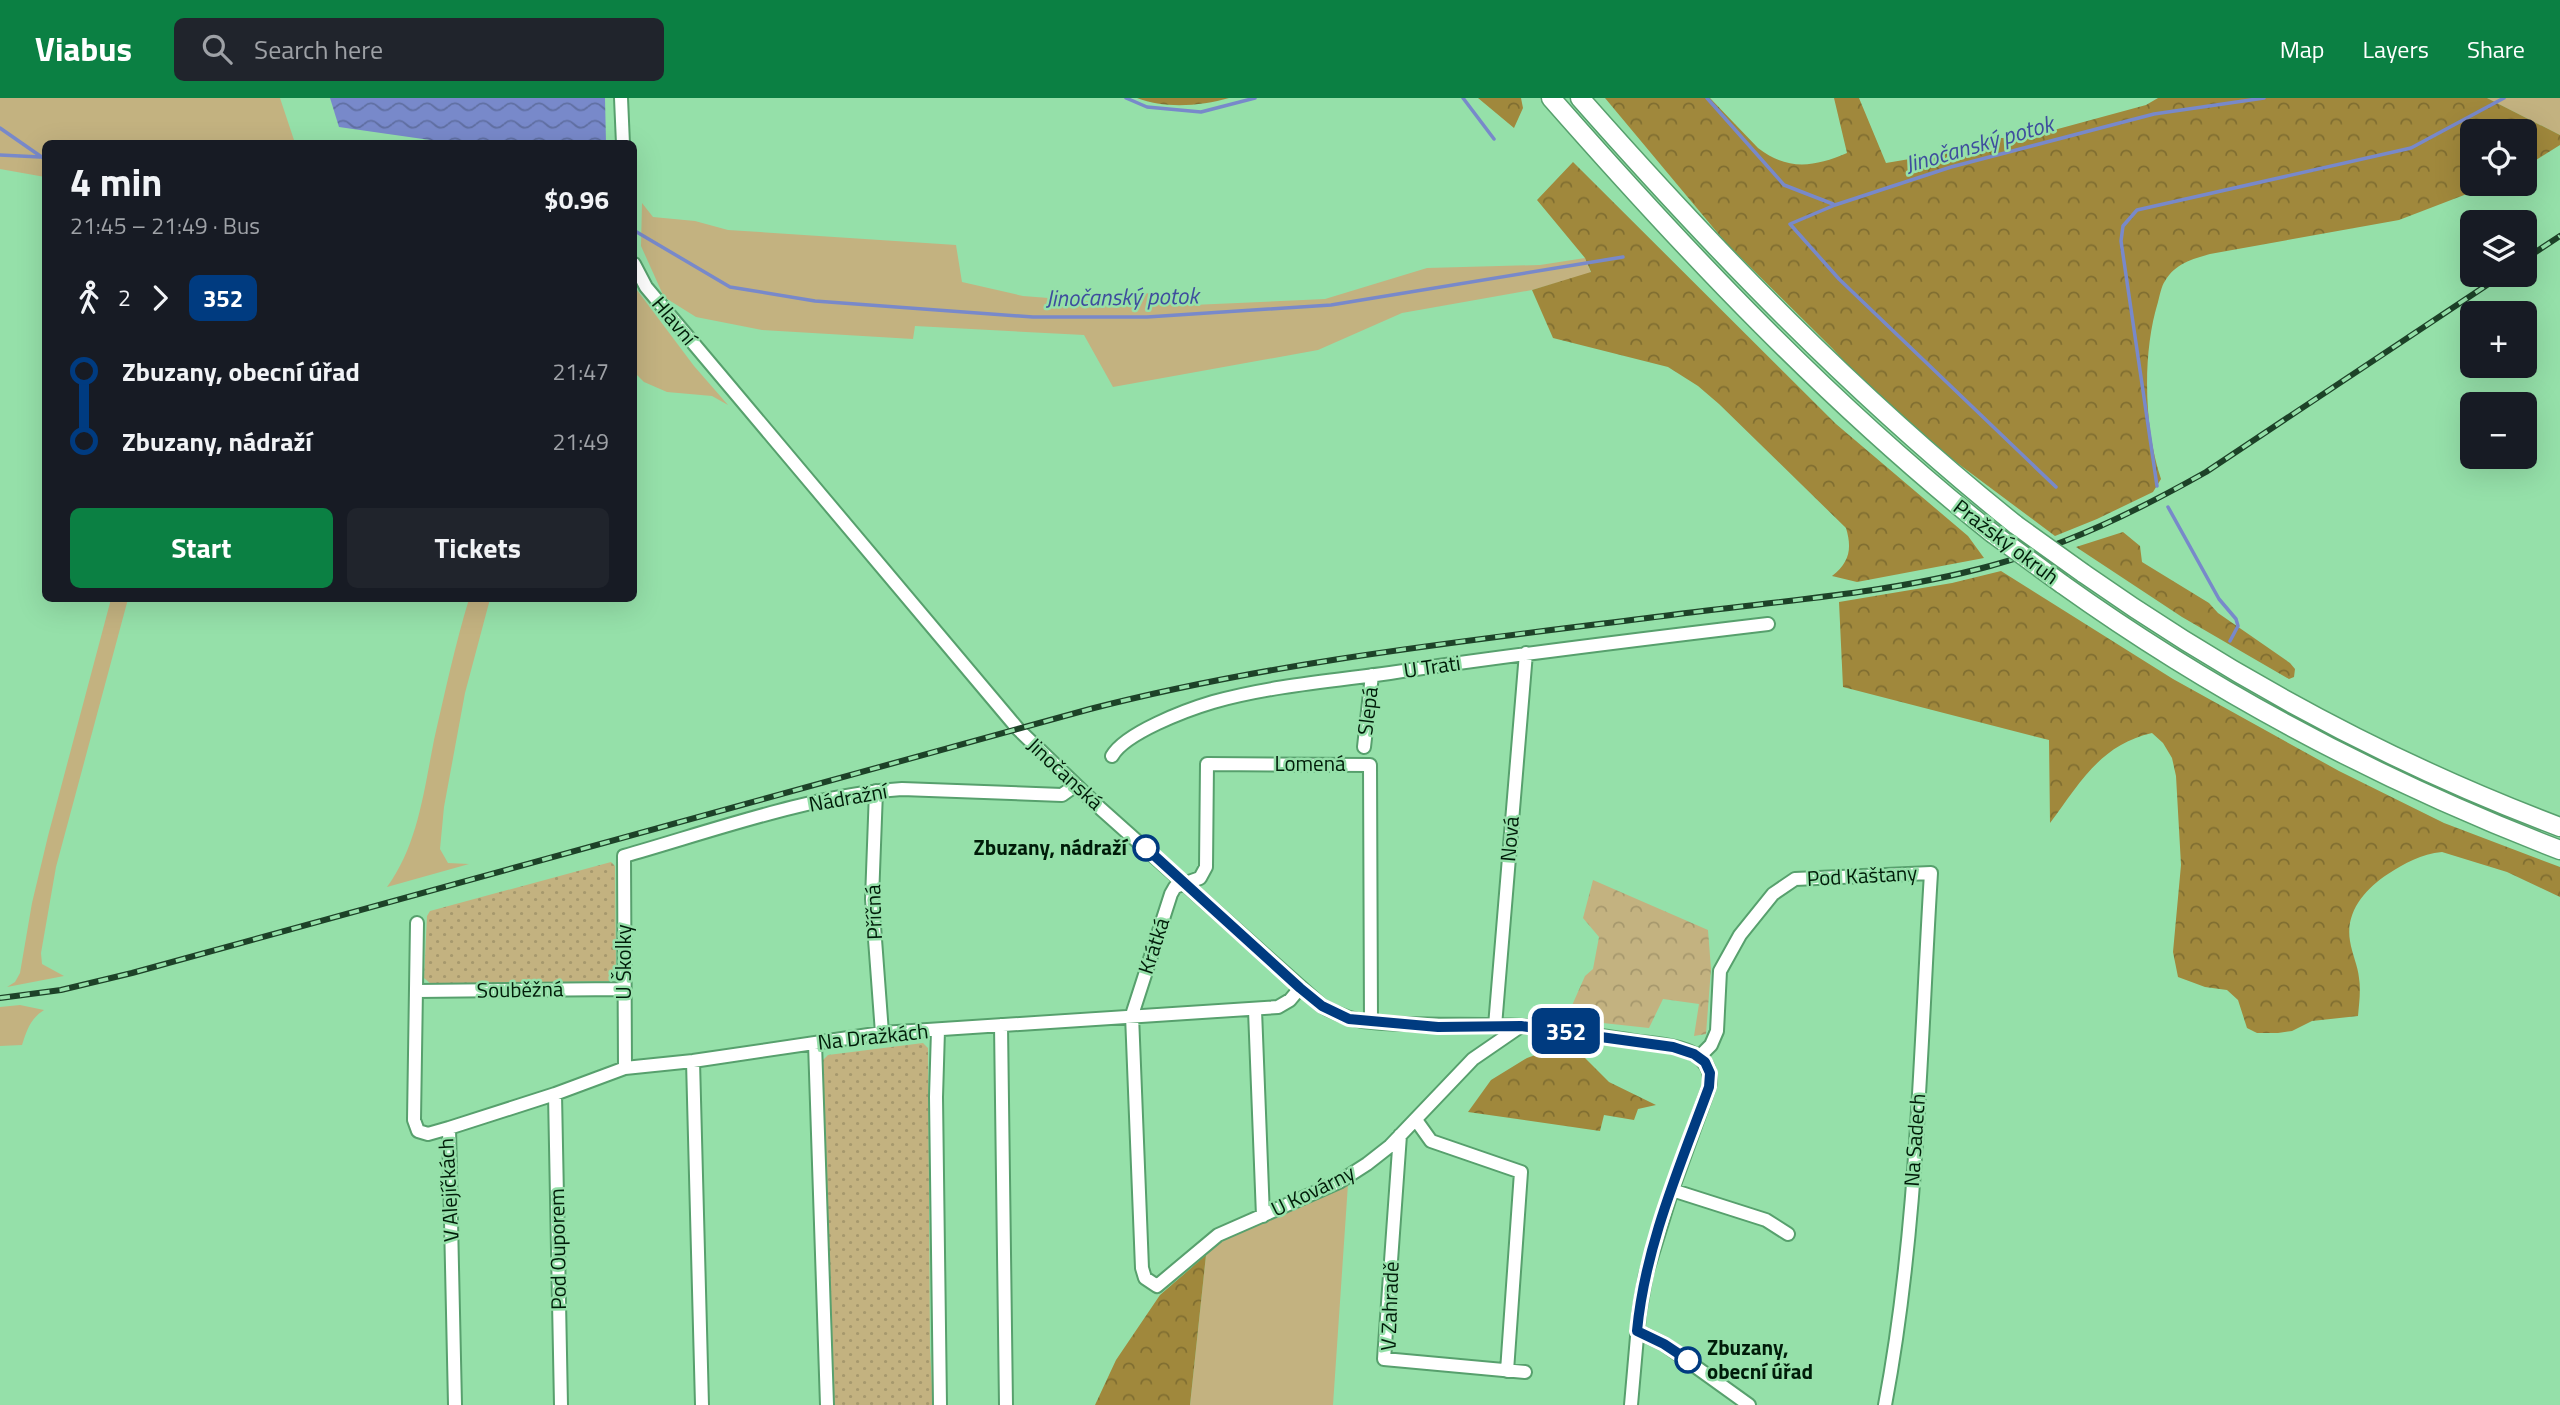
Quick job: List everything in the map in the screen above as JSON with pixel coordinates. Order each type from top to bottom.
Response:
[{"type":"highway","points":[[1544,98],[1569,118]]},
{"type":"highway","name":"Pražský okruh","points":[[1551,98],[1685,246],[1791,356],[1887,445],[1992,533],[2169,657],[2314,740],[2448,805],[2560,850]]},
{"type":"highway","name":"Pražský okruh","points":[[1580,98],[1725,258],[1818,352],[1915,442],[2016,524],[2083,573],[2211,658],[2314,716],[2452,783],[2560,827]]},
{"type":"street","points":[[621,98],[623,140]]},
{"type":"street","name":"Hlavní","points":[[637,270],[646,287],[996,702]]},
{"type":"street","name":"U Trati","points":[[1112,756],[1118,745],[1174,716],[1213,702],[1300,684],[1768,624]]},
{"type":"street","name":"Nová","points":[[1495,1026],[1526,653]]},
{"type":"street","name":"Slepá","points":[[1364,747],[1373,675]]},
{"type":"street","name":"Jinočanská","points":[[996,702],[1018,729],[1076,785],[1300,988],[1332,1012],[1349,1019],[1438,1027],[1521,1026],[1673,1047],[1699,1058]]},
{"type":"street","name":"Lomená","points":[[1185,884],[1200,878],[1206,867],[1207,764],[1370,765],[1371,1022]]},
{"type":"street","name":"Nádražní","points":[[624,856],[822,800],[876,791],[902,789],[1062,795],[1076,785]]},
{"type":"street","name":"Příčná","points":[[876,791],[872,900],[882,1033]]},
{"type":"street","name":"U Školky","points":[[624,856],[625,1068]]},
{"type":"street","name":"Pod Kaštany","points":[[1699,1058],[1711,1045],[1717,1031],[1720,971],[1740,935],[1773,894],[1795,880],[1931,873]]},
{"type":"street","name":"Na Sadech","points":[[1885,1405],[1899,1329],[1912,1184],[1931,873]]},
{"type":"street","name":"Krátká","points":[[1132,1015],[1171,894],[1175,887],[1185,884]]},
{"type":"street","name":"V Alejíčkách","points":[[417,923],[414,1120],[418,1131],[428,1134],[449,1128],[455,1405]]},
{"type":"street","name":"Na Dražkách","points":[[449,1128],[625,1068],[693,1061],[882,1033],[1132,1015],[1255,1010],[1278,1007],[1290,1000],[1300,988]]},
{"type":"street","name":"Souběžná","points":[[416,991],[624,989]]},
{"type":"street","points":[[1255,1010],[1263,1216]]},
{"type":"street","name":"U Kovárny","points":[[1132,1015],[1142,1268],[1145,1278],[1157,1286],[1218,1235],[1339,1182],[1390,1146],[1473,1059],[1521,1026]]},
{"type":"street","points":[[1001,1025],[1006,1405]]},
{"type":"street","points":[[938,1030],[936,1097],[940,1405]]},
{"type":"street","points":[[815,1043],[827,1405]]},
{"type":"street","points":[[1632,1405],[1637,1331],[1646,1273],[1709,1087],[1710,1073],[1699,1058]]},
{"type":"street","points":[[693,1061],[702,1405]]},
{"type":"street","name":"Pod Ouporem","points":[[555,1094],[561,1405]]},
{"type":"street","points":[[1416,1119],[1431,1141],[1521,1172],[1507,1371]]},
{"type":"street","name":"V Zahradě","points":[[1400,1135],[1384,1359],[1525,1372]]},
{"type":"street","points":[[1672,1190],[1766,1220],[1788,1234]]},
{"type":"street","points":[[1637,1331],[1664,1344],[1749,1405]]},
{"type":"green space","points":[[0,98],[280,98],[294,140],[42,140],[42,176],[0,169]]},
{"type":"green space","points":[[1137,98],[1229,98],[1183,105],[1159,104]]},
{"type":"green space","points":[[1478,98],[1521,98],[1523,108],[1514,128]]},
{"type":"green space","points":[[1605,98],[1710,98],[1758,148],[1780,160],[1801,164],[1812,164],[1847,153],[1834,98],[1859,98],[1886,163],[1951,152],[1998,138],[2025,138],[2146,105],[2158,98],[2487,98],[2528,119],[2460,119],[2462,196],[2399,220],[2210,254],[2179,266],[2162,286],[2153,322],[2147,367],[2148,414],[2161,479],[2153,492],[2055,536],[1897,418],[1832,348],[1726,243]]},
{"type":"green space","points":[[2487,98],[2560,98],[2560,135],[2537,123],[2537,119],[2528,119]]},
{"type":"green space","points":[[2537,123],[2560,135],[2560,145],[2537,159]]},
{"type":"green space","points":[[1573,162],[1836,424],[1968,536],[1984,558],[1857,582],[1832,576],[1843,565],[1848,554],[1846,528],[1698,386],[1668,367],[1553,338],[1532,290],[1591,272],[1585,258],[1537,200]]},
{"type":"green space","points":[[642,203],[653,217],[695,221],[728,230],[956,245],[962,282],[1023,296],[1087,301],[1150,293],[1192,305],[1325,299],[1427,268],[1540,265],[1585,258],[1591,273],[1532,290],[1402,313],[1318,350],[1113,387],[1084,335],[915,326],[913,339],[762,330],[696,317],[664,297],[641,246]]},
{"type":"green space","points":[[637,290],[694,366],[728,405],[712,396],[667,392],[644,382],[637,375]]},
{"type":"green space","points":[[2123,532],[2140,546],[2142,562],[2209,603],[2218,613],[2290,663],[2295,669],[2294,677],[2289,679],[2182,617],[2076,547]]},
{"type":"green space","points":[[2001,571],[2173,679],[2339,771],[2444,823],[2560,867],[2560,897],[2507,872],[2442,852],[2414,860],[2388,874],[2372,887],[2358,902],[2354,911],[2349,930],[2360,983],[2358,1016],[2312,1021],[2292,1031],[2278,1033],[2257,1033],[2247,1028],[2238,1000],[2227,990],[2205,987],[2178,977],[2173,952],[2181,865],[2176,776],[2172,758],[2163,743],[2152,733],[2134,739],[2105,756],[2082,780],[2050,823],[2049,740],[1843,687],[1839,602],[1952,583]]},
{"type":"green space","points":[[110,602],[127,602],[56,867],[41,953],[42,964],[64,976],[7,987],[15,982],[20,973],[32,903]]},
{"type":"green space","points":[[468,602],[489,602],[465,693],[444,807],[440,849],[448,863],[469,864],[387,887],[398,871],[413,835]]},
{"type":"green space","points":[[611,862],[615,866],[616,976],[612,981],[431,984],[424,978],[427,916],[430,911]]},
{"type":"green space","points":[[1593,880],[1708,930],[1711,969],[1706,1034],[1694,1036],[1699,1004],[1663,999],[1649,1028],[1566,1019],[1585,976],[1593,969],[1599,937],[1583,918]]},
{"type":"green space","points":[[20,1005],[44,1010],[32,1021],[22,1045],[0,1046],[0,1007]]},
{"type":"green space","points":[[923,1043],[928,1048],[930,1349],[933,1405],[834,1405],[823,1060],[828,1055]]},
{"type":"green space","points":[[1560,1046],[1581,1054],[1609,1082],[1656,1105],[1638,1109],[1634,1120],[1604,1115],[1600,1131],[1468,1112],[1491,1080],[1527,1058]]},
{"type":"green space","points":[[1348,1184],[1333,1405],[1190,1405],[1206,1255],[1215,1242]]},
{"type":"green space","points":[[1206,1255],[1190,1405],[1095,1405],[1116,1360],[1160,1295]]},
{"type":"water","points":[[330,98],[605,98],[606,140],[430,140],[339,127]]},
{"type":"waterway","points":[[1126,98],[1147,107],[1201,112],[1255,98]]},
{"type":"waterway","points":[[1463,98],[1494,139]]},
{"type":"waterway","points":[[1707,98],[1784,185],[1833,204]]},
{"type":"waterway","name":"Jinočanský potok","points":[[2056,487],[1839,279],[1790,224],[1835,205],[1951,167],[2154,114],[2264,98]]},
{"type":"waterway","points":[[2157,486],[2121,241],[2123,226],[2137,210],[2411,148],[2504,98]]},
{"type":"waterway","name":"Jinočanský potok","points":[[0,128],[42,157]]},
{"type":"waterway","points":[[0,155],[40,157]]},
{"type":"waterway","name":"Jinočanský potok","points":[[637,232],[730,287],[815,301],[1033,317],[1147,317],[1331,305],[1623,257]]},
{"type":"waterway","points":[[2168,507],[2219,599],[2236,619],[2238,626],[2230,641]]},
{"type":"railway","points":[[2537,251],[2560,236]]},
{"type":"railway","points":[[0,998],[61,990],[132,973],[1090,709],[1162,692],[1379,653],[1912,584],[2019,558],[2101,526],[2206,472],[2484,287]]},
{"type":"bus line","name":"352","points":[[1146,848],[1300,988],[1322,1006],[1349,1019],[1438,1027],[1546,1028],[1673,1047],[1694,1054],[1705,1062],[1711,1080],[1652,1250],[1642,1288],[1637,1331],[1688,1360]]},
{"type":"place","name":"Zbuzany, nádraží","points":[[1146,848]]},
{"type":"place","name":"Zbuzany, obecní úřad","points":[[1688,1360]]}]
